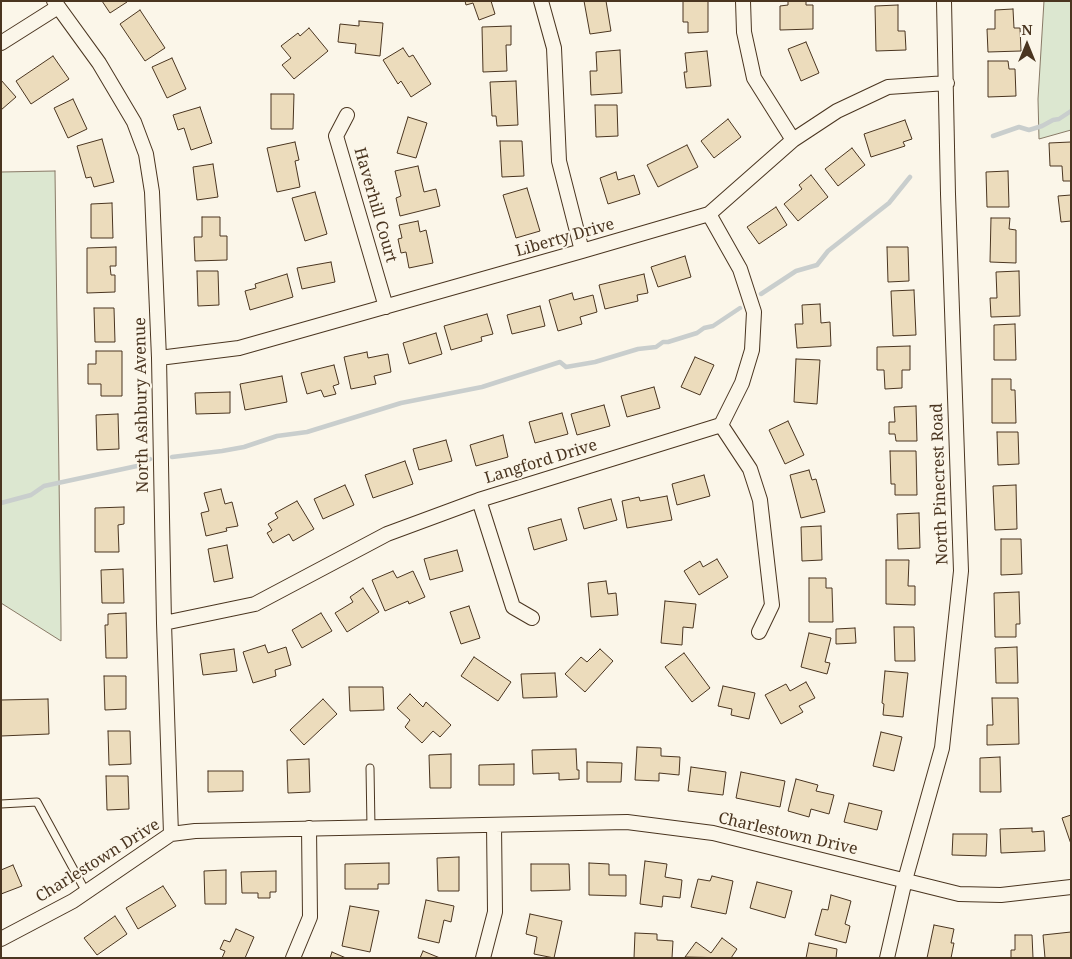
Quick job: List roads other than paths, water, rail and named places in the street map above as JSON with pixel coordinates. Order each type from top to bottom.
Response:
[{"type":"street","points":[[541,1],[554,48],[559,161],[582,251]]},
{"type":"street","points":[[743,1],[744,32],[754,78],[793,140]]},
{"type":"street","name":"North Pinecrest Road","points":[[887,958],[905,880],[942,748],[961,571],[948,204],[944,1]]},
{"type":"street","points":[[1,43],[56,4]]},
{"type":"street","name":"North Ashbury Avenue","points":[[56,4],[99,63],[134,122],[146,154],[152,192],[159,358],[164,623],[171,834]]},
{"type":"street","name":"Liberty Drive","points":[[159,358],[239,348],[709,214],[793,140],[837,111],[888,87],[947,83]]},
{"type":"street","name":"Haverhill Court","points":[[348,115],[336,136],[386,307]]},
{"type":"street","points":[[709,214],[740,269],[754,312],[752,350],[742,384],[720,425],[750,469],[760,500],[772,605],[759,632]]},
{"type":"street","name":"Langford Drive","points":[[164,623],[255,604],[388,534],[479,500],[720,425]]},
{"type":"street","points":[[479,500],[513,607],[532,618]]},
{"type":"street","name":"Charlestown Drive","points":[[1,939],[73,901],[171,834],[194,832],[627,822],[712,834],[959,894],[1001,895],[1071,887]]},
{"type":"street","points":[[483,958],[495,912],[494,825]]},
{"type":"street","points":[[293,958],[310,917],[309,828]]},
{"type":"lane","points":[[370,768],[371,827]]},
{"type":"lane","points":[[1,804],[37,802],[86,892]]},
{"type":"waterway","points":[[993,136],[1019,127],[1029,130],[1042,126],[1059,119],[1071,111]]},
{"type":"waterway","points":[[761,294],[796,271],[817,265],[828,251],[889,203],[910,177]]},
{"type":"waterway","points":[[172,457],[244,447],[277,436],[307,432],[401,403],[482,387],[560,362],[566,367],[595,362],[638,349],[656,347],[663,342],[697,333],[704,328],[713,326],[740,308]]},
{"type":"waterway","points":[[1,503],[31,495],[44,486],[137,466],[150,459]]}]
